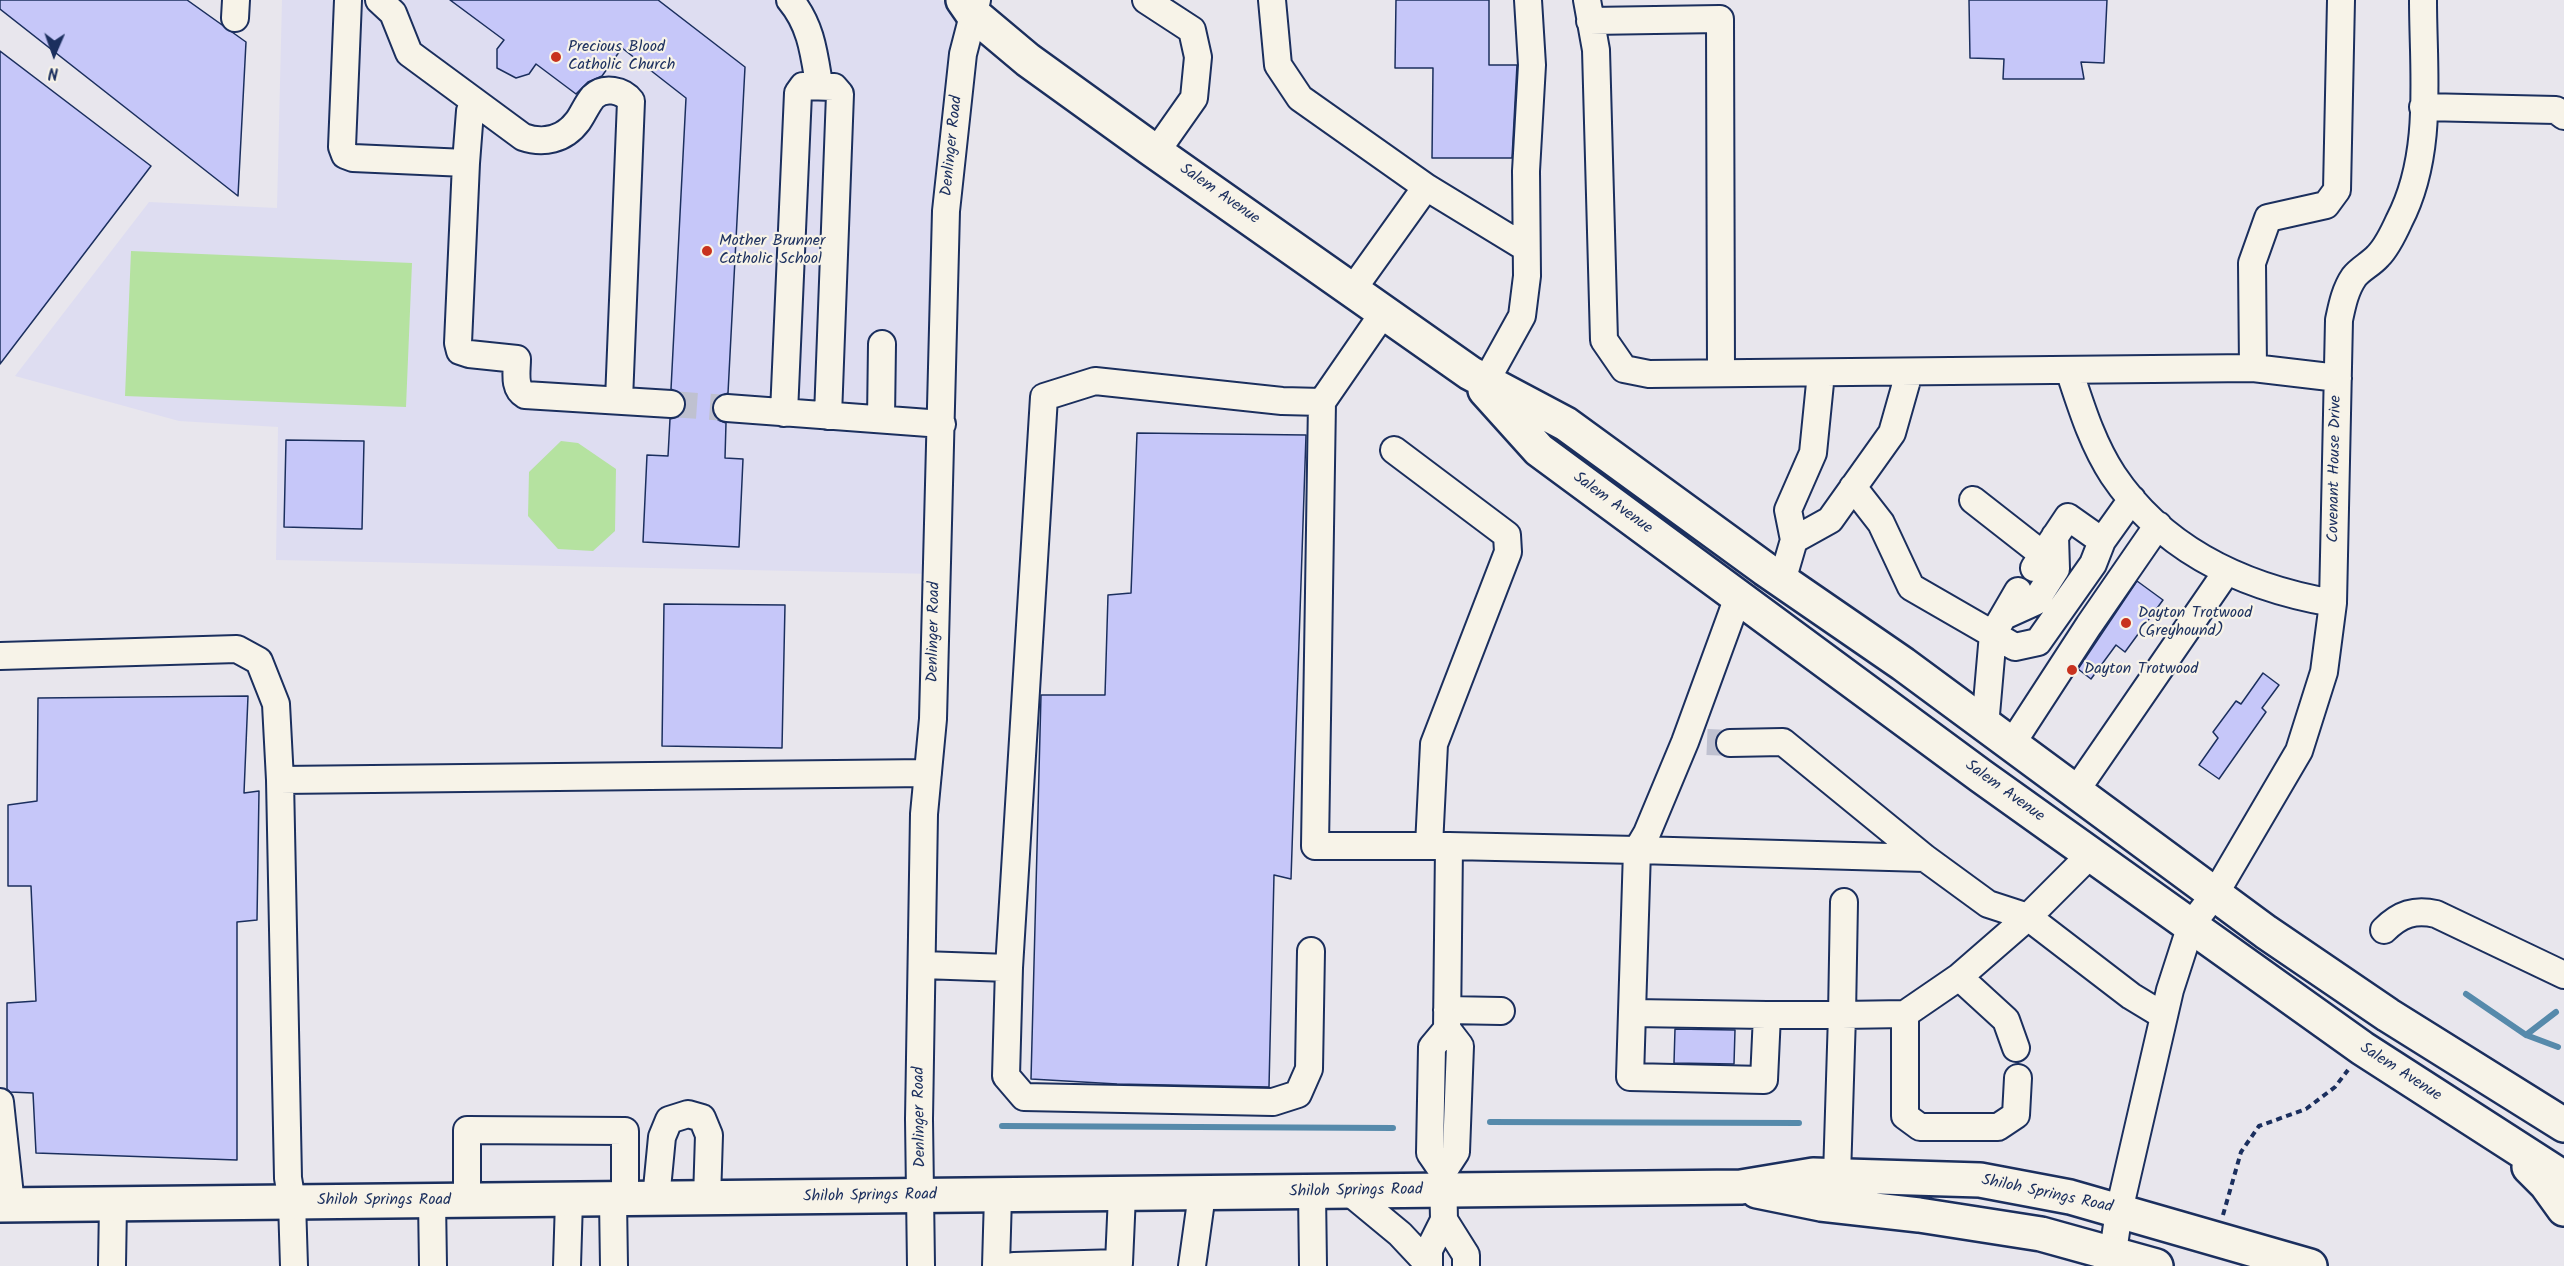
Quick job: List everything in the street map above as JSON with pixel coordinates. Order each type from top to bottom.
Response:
[{"type":"main road","name":"Salem Avenue","points":[[940,0],[971,4],[1028,60],[1156,152],[1478,377],[1566,424],[1903,664],[2266,932],[2388,1015],[2564,1125]]},
{"type":"main road","name":"Salem Avenue","points":[[1478,377],[1539,450],[1738,597],[2362,1048],[2564,1178]]},
{"type":"main road","points":[[1553,460],[1631,484],[1735,558],[1782,580]]},
{"type":"main road","points":[[2191,925],[2248,947],[2292,978],[2388,1015]]},
{"type":"main road","points":[[2492,1133],[2546,1184],[2564,1209]]},
{"type":"main road","name":"Shiloh Springs Road","points":[[6,1205],[1348,1191],[1443,1195],[1741,1187],[1813,1175],[1980,1180],[2070,1197],[2310,1266]]},
{"type":"main road","name":"Shiloh Springs Road","points":[[1741,1187],[1821,1204],[1919,1215],[2041,1234],[2112,1260],[2156,1266]]},
{"type":"street","points":[[348,0],[342,147],[345,155],[353,158],[466,163]]},
{"type":"street","points":[[379,0],[393,13],[409,53],[473,103],[523,136],[543,141],[565,134],[576,123],[594,97],[603,91],[618,92],[631,101],[620,400]]},
{"type":"street","points":[[790,0],[801,13],[813,41],[819,84]]},
{"type":"street","points":[[1146,0],[1192,30],[1198,57],[1194,99],[1156,152]]},
{"type":"street","points":[[1272,0],[1278,65],[1300,98],[1426,186],[1526,248]]},
{"type":"street","points":[[1478,377],[1522,316],[1527,276],[1526,171],[1532,66],[1528,0]]},
{"type":"street","points":[[2253,368],[2252,263],[2268,218],[2326,206],[2337,190],[2341,0]]},
{"type":"street","name":"Covenant House Drive","points":[[2191,925],[2215,894],[2299,751],[2324,672],[2333,603],[2339,320],[2343,301],[2354,277],[2379,255],[2411,194],[2420,161],[2423,107],[2423,0]]},
{"type":"street","name":"Denlinger Road","points":[[921,1266],[922,1197],[919,1119],[924,814],[933,719],[948,190],[963,54],[971,4]]},
{"type":"street","points":[[1721,373],[1720,19],[1589,10],[1596,50],[1604,340],[1624,369],[1649,374],[2253,368],[2338,378]]},
{"type":"street","points":[[784,413],[798,93],[803,86],[819,84],[834,87],[840,94],[828,416]]},
{"type":"street","points":[[473,103],[470,111],[466,163],[458,343],[460,351],[517,360],[517,384],[520,392],[525,395],[670,404]]},
{"type":"street","points":[[2423,107],[2556,110],[2564,116]]},
{"type":"street","points":[[1353,289],[1426,186]]},
{"type":"street","points":[[1384,312],[1322,402],[1315,846],[1439,846],[1925,858]]},
{"type":"street","points":[[881,420],[882,344]]},
{"type":"street","points":[[2069,370],[2089,428],[2113,475],[2132,499],[2158,525],[2195,554],[2227,571],[2288,595],[2333,603]]},
{"type":"street","points":[[1782,580],[1794,540],[1788,510],[1813,453],[1821,373]]},
{"type":"street","points":[[1794,540],[1830,520],[1892,433],[1910,373]]},
{"type":"street","points":[[1311,951],[1309,1069],[1298,1094],[1273,1102],[1024,1097],[1006,1076],[1009,968],[1044,397],[1095,381],[1282,401],[1322,402]]},
{"type":"street","points":[[727,408],[942,424]]},
{"type":"street","points":[[1394,450],[1508,535],[1508,552],[1434,744],[1447,1020],[1460,1046],[1456,1152],[1429,1250],[1429,1265]]},
{"type":"street","points":[[1853,487],[1881,522],[1911,587],[1998,625],[2015,647],[2038,642],[2093,564],[2102,541],[2132,499]]},
{"type":"street","points":[[1973,500],[2044,552],[2056,569],[2035,602],[1998,625]]},
{"type":"street","points":[[2044,552],[2068,517],[2102,541]]},
{"type":"street","points":[[2011,745],[2089,625],[2158,525]]},
{"type":"street","points":[[2075,792],[2227,571]]},
{"type":"street","points":[[1985,726],[1998,625],[2018,591]]},
{"type":"street","points":[[1738,597],[1707,742],[1637,850],[1630,1077],[1764,1080],[1767,1015]]},
{"type":"street","points":[[0,656],[237,649],[259,661],[276,704],[280,780],[288,1178],[292,1202],[294,1266]]},
{"type":"street","points":[[1707,742],[1783,742],[1925,858],[1988,904],[2028,917],[2131,996],[2164,1017]]},
{"type":"street","points":[[280,780],[928,773]]},
{"type":"street","points":[[1633,1012],[1767,1015],[1905,1014],[1959,977],[2028,917],[2091,854]]},
{"type":"street","points":[[1837,1176],[1844,902]]},
{"type":"street","points":[[2384,930],[2404,914],[2422,911],[2436,914],[2564,975]]},
{"type":"street","points":[[2112,1260],[2119,1211],[2164,1017],[2191,925]]},
{"type":"street","points":[[922,965],[1009,968]]},
{"type":"street","points":[[1959,977],[2006,1020],[2016,1048]]},
{"type":"street","points":[[1447,1020],[1501,1011]]},
{"type":"street","points":[[1905,1014],[1905,1116],[1920,1127],[1998,1127],[2016,1115],[2018,1078]]},
{"type":"street","points":[[0,1102],[6,1205]]},
{"type":"street","points":[[656,1199],[662,1137],[669,1120],[688,1114],[702,1118],[709,1135],[707,1199]]},
{"type":"street","points":[[467,1200],[467,1130],[625,1131],[614,1266]]},
{"type":"street","points":[[1348,1191],[1401,1234],[1429,1265]]},
{"type":"street","points":[[1312,1192],[1313,1266]]},
{"type":"street","points":[[1014,1266],[1119,1264],[1122,1194]]},
{"type":"street","points":[[1192,1266],[1202,1194]]},
{"type":"street","points":[[1443,1195],[1466,1255],[1466,1266]]},
{"type":"street","points":[[996,1266],[998,1196]]},
{"type":"street","points":[[432,1200],[433,1266]]},
{"type":"street","points":[[567,1266],[569,1200]]},
{"type":"street","points":[[112,1266],[113,1203]]},
{"type":"path","points":[[2222,1216],[2241,1152],[2259,1126],[2306,1109],[2335,1088],[2349,1070]]},
{"type":"shaded area","points":[[282,0],[940,0],[972,13],[963,54],[936,574],[276,560],[278,427],[179,421],[15,376],[149,202],[277,208]]},
{"type":"green space","points":[[131,251],[412,263],[406,407],[125,396]]},
{"type":"green space","points":[[561,441],[578,443],[616,469],[615,531],[593,551],[558,549],[528,516],[529,472]]},
{"type":"building","points":[[0,0],[187,0],[246,42],[238,196],[0,9]]},
{"type":"building","name":"Mother Brunner Catholic School","points":[[450,0],[658,0],[745,67],[728,393],[715,399],[712,407],[718,420],[726,423],[725,458],[743,459],[739,547],[643,542],[647,455],[668,456],[670,419],[678,417],[686,405],[684,397],[671,389],[686,98],[622,48],[602,76],[588,82],[576,94],[536,64],[529,74],[516,78],[497,68],[497,49],[504,40]]},
{"type":"building","points":[[1396,0],[1489,0],[1489,65],[1517,65],[1512,158],[1432,158],[1433,68],[1395,68]]},
{"type":"building","points":[[1969,0],[2107,0],[2104,63],[2081,62],[2084,79],[2003,79],[2004,59],[1970,58]]},
{"type":"building","points":[[0,51],[151,166],[0,364]]},
{"type":"building","points":[[1137,433],[1306,435],[1291,879],[1274,875],[1269,1087],[1117,1084],[1031,1079],[1041,695],[1105,695],[1108,595],[1131,593]]},
{"type":"building","points":[[286,440],[364,441],[362,529],[284,527]]},
{"type":"building","name":"Dayton Trotwood (Greyhound)","points":[[2137,581],[2163,600],[2125,652],[2116,645],[2091,679],[2078,669]]},
{"type":"building","points":[[664,604],[785,605],[782,748],[662,746]]},
{"type":"building","points":[[2263,673],[2279,685],[2262,708],[2266,712],[2219,779],[2199,765],[2218,738],[2213,732],[2236,701],[2241,704]]},
{"type":"building","points":[[248,696],[244,793],[259,791],[257,920],[237,922],[237,1160],[36,1153],[33,1093],[10,1092],[7,1089],[7,1003],[36,1001],[31,886],[8,886],[8,805],[37,801],[38,698]]},
{"type":"building","points":[[1675,1029],[1735,1030],[1734,1064],[1674,1063]]},
{"type":"waterway","points":[[2466,994],[2526,1035],[2558,1047]]},
{"type":"waterway","points":[[2526,1035],[2556,1012]]},
{"type":"waterway","points":[[1490,1122],[1799,1123]]},
{"type":"waterway","points":[[1002,1126],[1393,1128]]},
{"type":"tunnel","points":[[671,404],[727,408]]},
{"type":"tunnel","points":[[1707,742],[1730,743]]},
{"type":"place","name":"Precious Blood Catholic Church","points":[[556,57]]},
{"type":"place","name":"Mother Brunner Catholic School","points":[[707,251]]},
{"type":"place","name":"Dayton Trotwood (Greyhound)","points":[[2126,623]]},
{"type":"place","name":"Dayton Trotwood","points":[[2072,670]]}]
